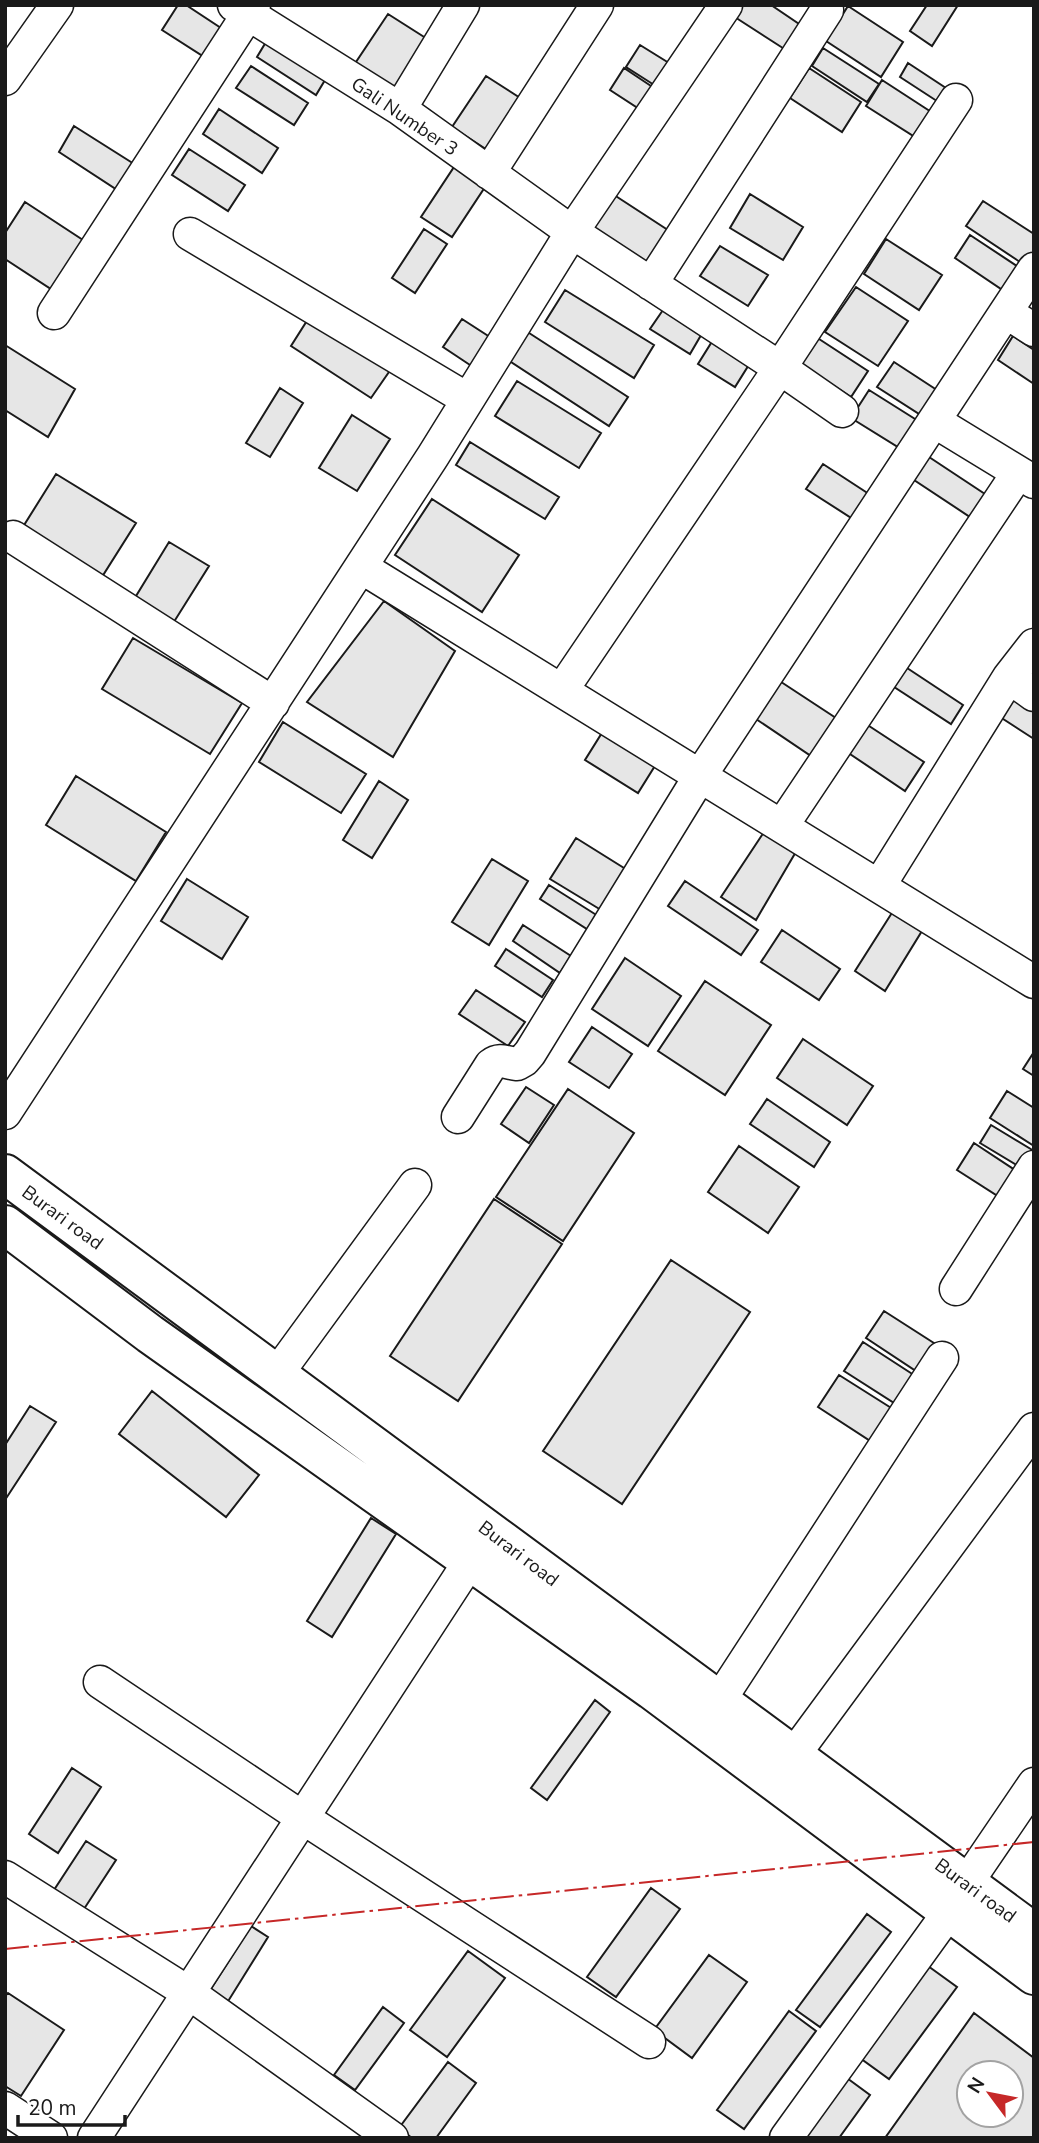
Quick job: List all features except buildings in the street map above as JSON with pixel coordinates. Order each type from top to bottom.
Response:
[{"type":"main road","name":"Burari road","points":[[5,1174],[277,1374],[652,1690],[958,1898],[1034,1933]]},
{"type":"main road","name":"Burari road","points":[[5,1225],[150,1334],[719,1701],[793,1756],[958,1898],[1034,1975]]},
{"type":"street","points":[[5,79],[57,5]]},
{"type":"street","points":[[400,110],[463,5]]},
{"type":"street","points":[[489,173],[597,5]]},
{"type":"street","points":[[5,1113],[361,567],[572,232],[726,5]]},
{"type":"street","points":[[54,313],[245,8]]},
{"type":"street","name":"Gali Number 3","points":[[245,8],[400,110],[572,232],[842,411]]},
{"type":"street","points":[[651,284],[827,10]]},
{"type":"street","points":[[562,690],[780,368],[956,100]]},
{"type":"street","points":[[190,234],[467,399]]},
{"type":"street","points":[[458,1117],[491,1065],[496,1061],[517,1064],[530,1053],[700,776],[1034,269]]},
{"type":"street","points":[[1006,312],[1034,330]]},
{"type":"street","points":[[782,826],[1026,478],[934,422]]},
{"type":"street","points":[[13,537],[273,703]]},
{"type":"street","points":[[361,567],[1034,982]]},
{"type":"street","points":[[879,886],[1022,686],[1034,645]]},
{"type":"street","points":[[956,1289],[1034,1167]]},
{"type":"street","points":[[277,1374],[415,1185]]},
{"type":"street","points":[[719,1701],[942,1358]]},
{"type":"street","points":[[793,1756],[1023,1464],[1034,1429]]},
{"type":"street","points":[[94,2138],[480,1546]]},
{"type":"street","points":[[100,1682],[303,1818],[649,2042]]},
{"type":"street","points":[[786,2138],[958,1898],[1034,1784]]},
{"type":"street","points":[[5,1877],[189,1993],[392,2138]]},
{"type":"street","points":[[5,2108],[51,2138]]},
{"type":"power","points":[[5,1949],[1034,1842]]}]
